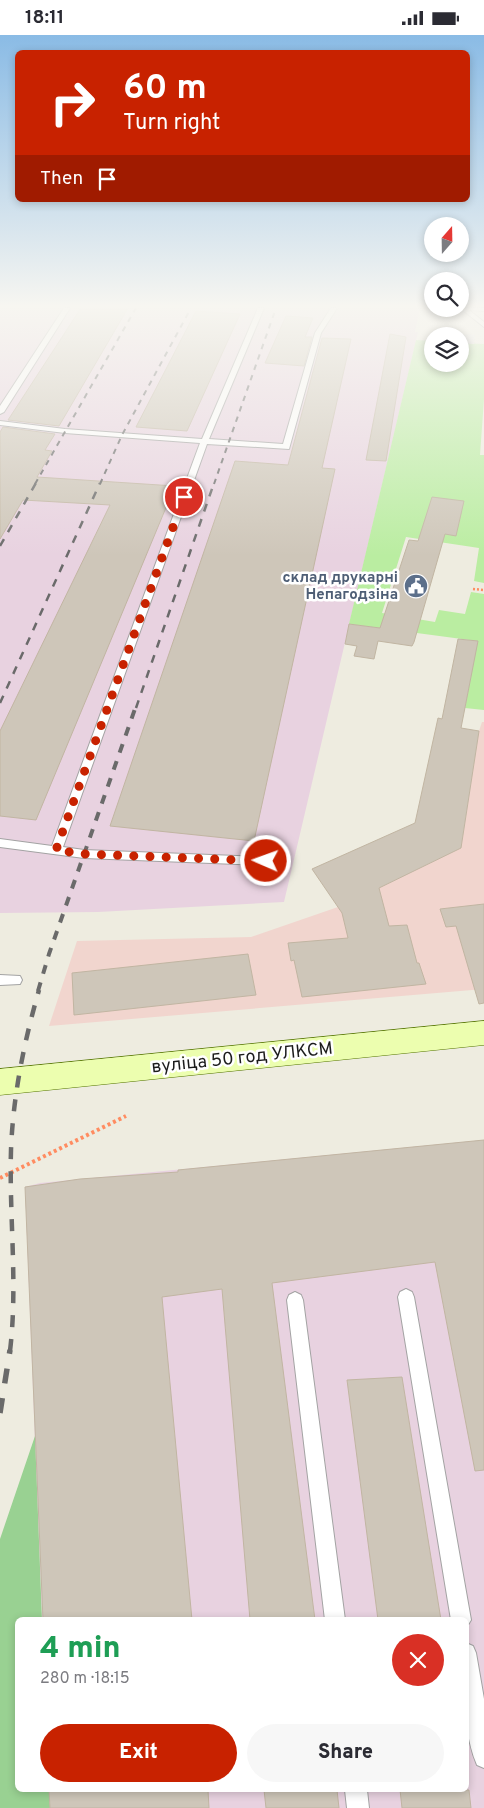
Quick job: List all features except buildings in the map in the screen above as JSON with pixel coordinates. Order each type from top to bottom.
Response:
[{"type":"main road","name":"вуліца 50 год УЛКСМ","points":[[0,1082],[484,1033]]},
{"type":"lane","points":[[0,412],[14,391]]},
{"type":"lane","points":[[56,850],[204,442],[226,391]]},
{"type":"lane","points":[[0,423],[66,431],[286,447],[302,391]]},
{"type":"lane","points":[[0,843],[84,854],[266,861]]},
{"type":"lane","points":[[0,980],[15,980]]},
{"type":"lane","points":[[406,1297],[460,1617]]},
{"type":"lane","points":[[295,1300],[335,1617]]},
{"type":"lane","points":[[469,1670],[484,1758]]},
{"type":"lane","points":[[356,1792],[358,1808]]},
{"type":"path","points":[[472,589],[484,590]]},
{"type":"path","points":[[0,1178],[126,1116]]},
{"type":"shaded area","points":[[0,391],[404,391],[284,902],[98,912],[0,913]]},
{"type":"shaded area","points":[[482,722],[484,722],[484,989],[49,1026],[77,941],[251,937],[338,907],[461,848]]},
{"type":"shaded area","points":[[484,1140],[484,1808],[50,1808],[49,1792],[469,1792],[469,1617],[42,1617],[25,1187],[40,1183]]},
{"type":"green space","points":[[404,391],[484,391],[480,455],[484,455],[484,583],[474,581],[479,548],[406,537],[382,613],[435,622],[439,610],[465,614],[471,592],[484,594],[484,710],[465,708],[477,641],[349,624]]},
{"type":"green space","points":[[35,1436],[42,1617],[15,1617],[15,1792],[49,1792],[50,1808],[0,1808],[0,1539]]},
{"type":"railway","points":[[35,484],[89,391]]},
{"type":"railway","points":[[100,484],[122,435],[146,391]]},
{"type":"railway","points":[[214,484],[247,391]]},
{"type":"railway","points":[[0,546],[36,483]]},
{"type":"railway","points":[[0,703],[100,483]]},
{"type":"railway","points":[[136,708],[214,483]]},
{"type":"railway","points":[[38,991],[49,954],[136,706]]},
{"type":"railway","points":[[10,1351],[13,1301],[12,1130],[20,1069],[39,990]]},
{"type":"railway","points":[[0,1413],[10,1350]]},
{"type":"place","name":"склад друкарні Непагодзіна","points":[[416,586]]},
{"type":"route","points":[[184,497],[56,850],[84,854],[266,861]]}]
